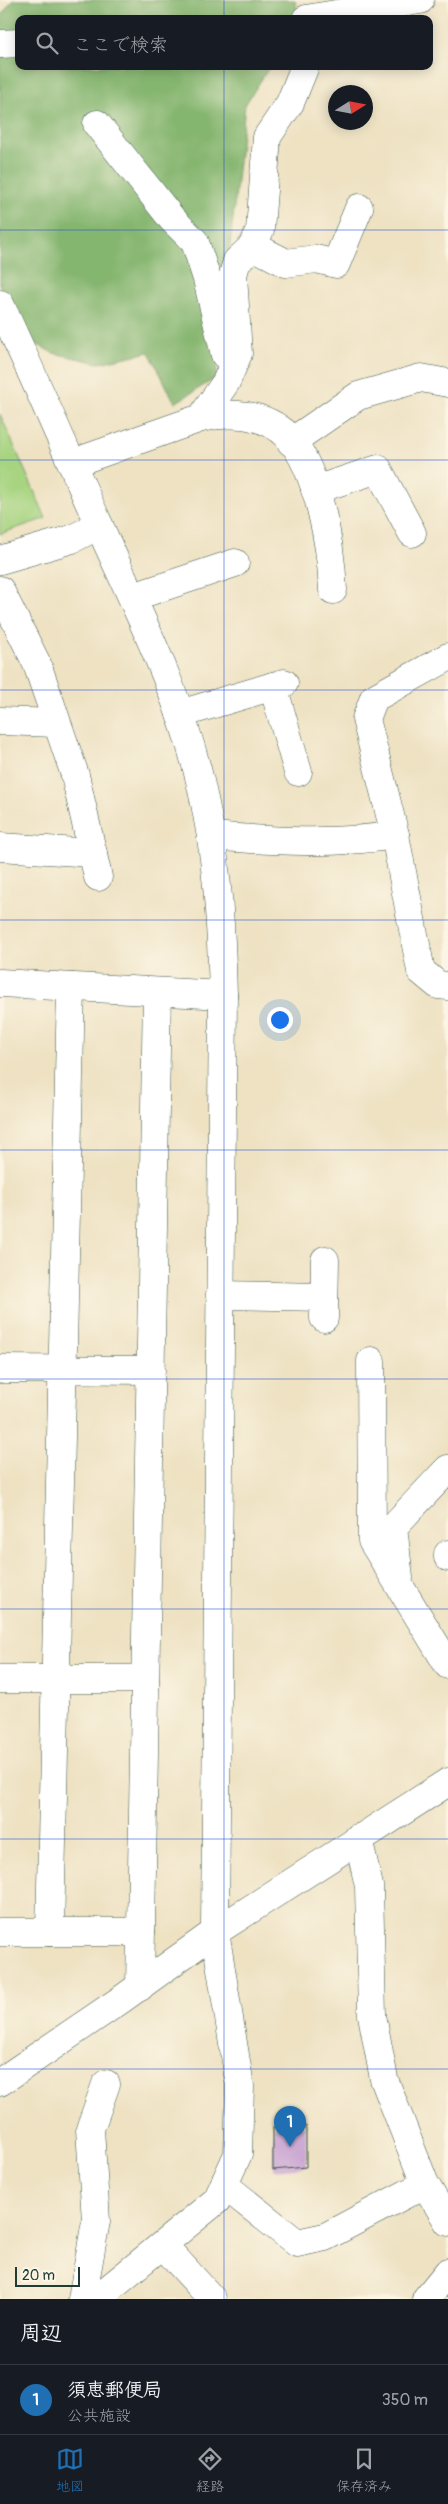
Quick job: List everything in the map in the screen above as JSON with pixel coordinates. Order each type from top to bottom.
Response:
[{"type":"street","points":[[330,15],[420,0]]},
{"type":"street","points":[[0,44],[15,43]]},
{"type":"street","points":[[202,418],[230,374],[238,354],[233,276],[237,261],[253,246],[260,230],[268,137],[290,103],[303,70]]},
{"type":"street","points":[[97,124],[172,219],[194,242],[207,279],[230,374]]},
{"type":"street","points":[[253,246],[286,263],[316,259],[336,264],[359,208]]},
{"type":"street","points":[[0,304],[132,597],[180,714],[200,780],[211,836],[221,935],[223,995],[215,1932],[240,2086],[238,2154],[217,2200],[96,2299]]},
{"type":"street","points":[[291,442],[358,396],[421,378],[448,383]]},
{"type":"street","points":[[73,463],[202,418],[222,413],[247,415],[268,422],[288,436],[300,455],[315,490],[327,530],[332,561],[332,590]]},
{"type":"street","points":[[315,490],[378,469],[412,533]]},
{"type":"street","points":[[0,560],[72,540],[99,525]]},
{"type":"street","points":[[132,597],[235,562]]},
{"type":"street","points":[[0,590],[37,664],[75,775],[95,865],[0,847]]},
{"type":"street","points":[[448,657],[374,698],[366,719],[395,836],[421,971],[438,985],[448,986]]},
{"type":"street","points":[[180,714],[279,684],[298,772]]},
{"type":"street","points":[[0,721],[56,723]]},
{"type":"street","points":[[211,836],[268,840],[372,839],[395,836]]},
{"type":"street","points":[[0,983],[223,995]]},
{"type":"street","points":[[50,1932],[71,987]]},
{"type":"street","points":[[140,1987],[157,992]]},
{"type":"street","points":[[220,1295],[324,1308],[324,1260]]},
{"type":"street","points":[[371,1361],[372,1540],[448,1665]]},
{"type":"street","points":[[0,1369],[151,1370]]},
{"type":"street","points":[[400,1586],[393,1527],[448,1469]]},
{"type":"street","points":[[0,1679],[145,1679]]},
{"type":"street","points":[[0,2082],[140,1987],[215,1932],[358,1838],[448,1782]]},
{"type":"street","points":[[358,1838],[369,1886],[372,2015],[384,2079],[424,2184],[448,2222]]},
{"type":"street","points":[[0,1932],[141,1932]]},
{"type":"street","points":[[82,2299],[96,2221],[90,2129],[106,2084]]},
{"type":"street","points":[[224,2185],[297,2243],[325,2236],[424,2184]]},
{"type":"street","points":[[163,2245],[212,2299]]},
{"type":"street","points":[[426,2299],[448,2272]]},
{"type":"green space","points":[[13,0],[295,0],[297,9],[296,15],[15,15],[15,70],[267,70],[245,105],[216,378],[175,403],[149,352],[99,363],[53,353],[27,339],[15,322],[0,287],[0,17]]},
{"type":"green space","points":[[0,414],[46,518],[0,534]]},
{"type":"building","points":[[306,2126],[306,2167],[273,2170],[273,2127]]},
{"type":"place","name":"須恵郵便局","points":[[290,2147]]}]
